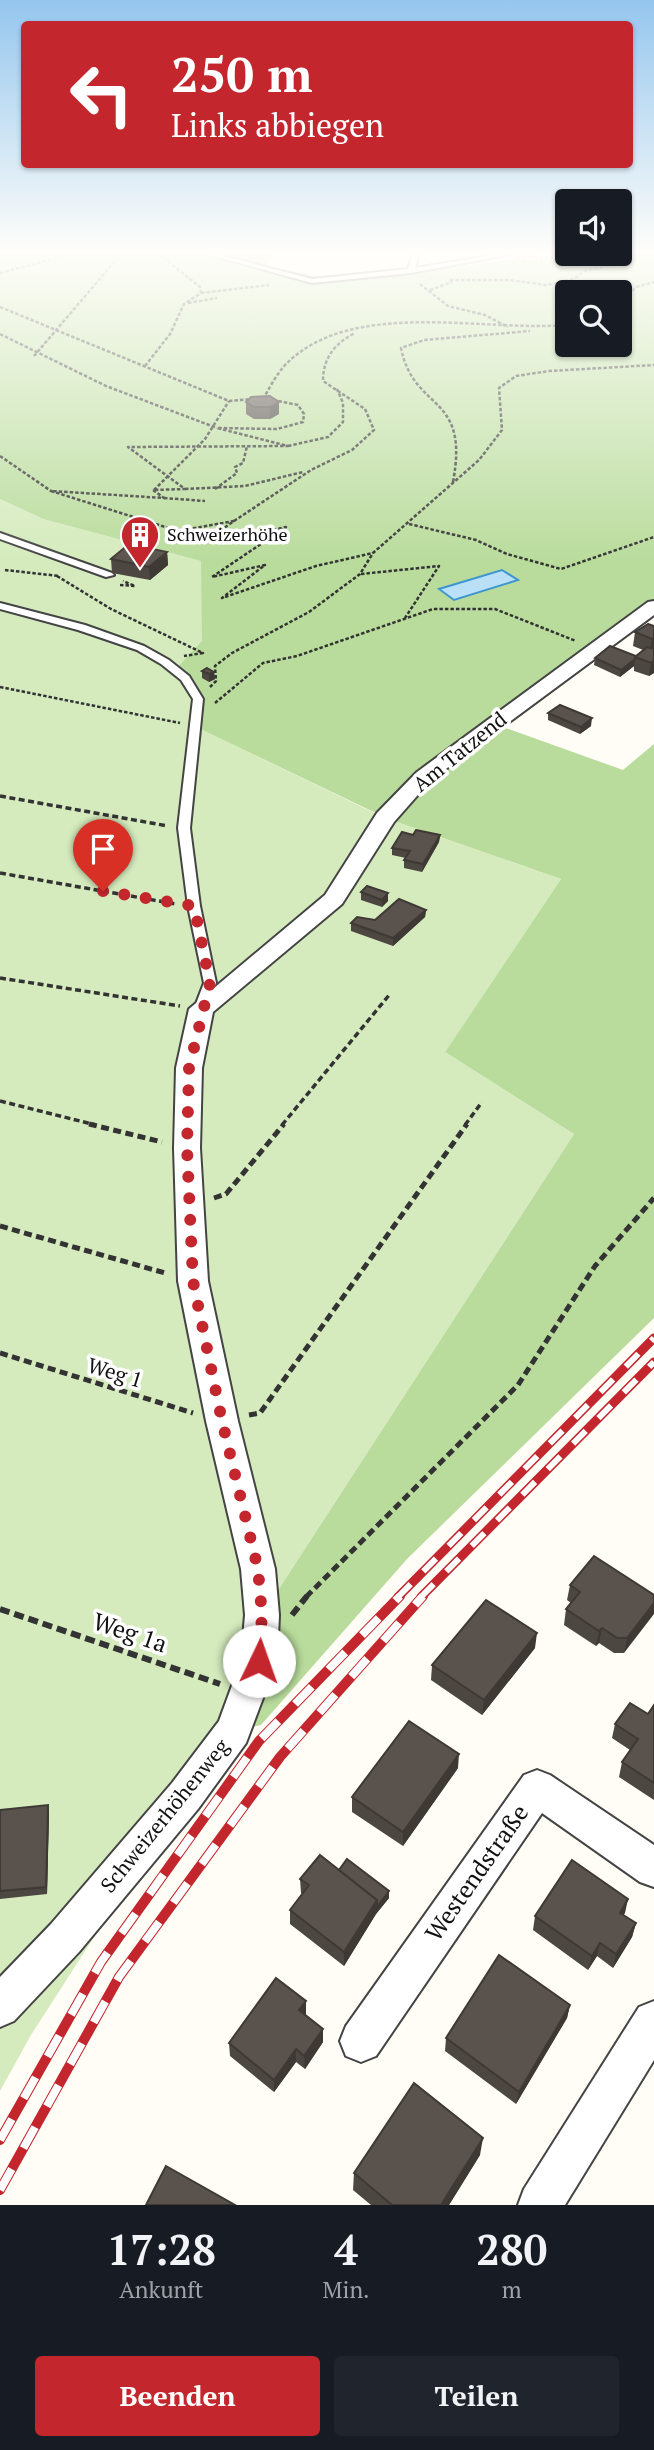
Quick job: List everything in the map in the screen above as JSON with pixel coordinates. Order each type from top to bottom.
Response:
[{"type":"street","name":"Am Tatzend","points":[[201,1009],[334,899],[385,818],[424,776],[654,606]]},
{"type":"street","name":"Schweizerhöhenweg","points":[[0,2007],[65,1937],[185,1797],[233,1731],[259,1661],[262,1615],[258,1569],[222,1421],[193,1281],[187,1148],[189,1068],[201,1009]]},
{"type":"street","name":"Westendstraße","points":[[361,2041],[537,1788],[654,1868]]},
{"type":"street","points":[[540,2205],[654,2022]]},
{"type":"lane","points":[[0,536],[109,575]]},
{"type":"lane","points":[[0,606],[131,643],[159,655],[192,683],[198,699]]},
{"type":"lane","name":"Schweizerhöhenweg","points":[[198,699],[184,828],[194,906],[210,983],[201,1009]]},
{"type":"path","points":[[36,357],[96,383],[217,428],[288,446]]},
{"type":"path","points":[[121,357],[229,401],[263,398],[298,405],[304,414],[303,422],[277,429],[217,428]]},
{"type":"path","points":[[145,366],[152,357]]},
{"type":"path","points":[[263,398],[287,363],[295,357]]},
{"type":"path","points":[[328,357],[322,370],[323,382],[337,388],[365,409],[374,430],[352,450],[311,470],[204,542],[235,539],[286,527],[212,577],[265,565],[222,598],[340,557],[373,552]]},
{"type":"path","points":[[401,357],[402,366],[445,411],[456,432],[459,452],[453,482]]},
{"type":"path","points":[[596,648],[495,609],[433,608],[297,656],[263,663],[211,706],[198,699],[216,681],[215,666],[232,653],[278,631],[360,574],[373,552],[409,524],[479,460],[502,430],[499,388],[516,376],[654,365]]},
{"type":"path","points":[[186,489],[128,447],[288,446],[328,436],[342,422],[343,403],[337,388]]},
{"type":"path","points":[[153,490],[201,447],[217,428],[229,401]]},
{"type":"path","points":[[214,490],[237,473],[235,467],[243,463],[247,446]]},
{"type":"path","points":[[0,456],[51,491],[178,531],[234,521]]},
{"type":"path","points":[[153,490],[214,490],[266,484],[311,470]]},
{"type":"path","points":[[153,490],[164,498]]},
{"type":"path","points":[[51,491],[205,501]]},
{"type":"path","points":[[409,524],[476,540],[507,554],[561,569],[654,537]]},
{"type":"path","points":[[360,574],[439,566],[405,618]]},
{"type":"path","points":[[5,570],[57,576],[111,610],[203,653],[180,657],[159,655]]},
{"type":"path","points":[[0,687],[162,717],[196,727]]},
{"type":"path","points":[[0,796],[184,828]]},
{"type":"path","points":[[0,873],[194,906]]},
{"type":"path","points":[[0,978],[201,1009]]},
{"type":"path","points":[[189,1205],[226,1194],[390,994]]},
{"type":"path","points":[[0,1101],[187,1148]]},
{"type":"path","points":[[222,1421],[260,1413],[482,1102]]},
{"type":"path","points":[[290,1619],[305,1598],[518,1385],[595,1266],[654,1198]]},
{"type":"path","points":[[0,1226],[193,1281]]},
{"type":"path","name":"Weg 1","points":[[0,1353],[222,1421]]},
{"type":"path","name":"Weg 1a","points":[[0,1609],[247,1692]]},
{"type":"green space","points":[[0,357],[654,357],[654,601],[380,815],[196,727],[198,699],[177,668],[202,641],[201,561],[43,519],[0,499]]},
{"type":"green space","points":[[0,499],[43,519],[202,561],[202,641],[192,683],[196,727],[385,818],[561,879],[445,1052],[574,1134],[262,1615],[233,1731],[0,1986]]},
{"type":"green space","points":[[500,726],[623,770],[654,744],[654,1318],[407,1559],[261,1725],[233,1731],[262,1615],[574,1134],[445,1052],[561,879],[394,821],[429,779]]},
{"type":"green space","points":[[114,1906],[31,2035],[0,2091],[0,2027],[82,1936]]},
{"type":"water","points":[[502,570],[518,580],[454,600],[439,589]]},
{"type":"building","points":[[270,396],[279,402],[270,407],[254,407],[246,402],[251,397]]},
{"type":"building","points":[[129,544],[167,552],[149,567],[111,559]]},
{"type":"building","points":[[648,624],[654,626],[652,639],[635,632]]},
{"type":"building","points":[[610,646],[636,656],[635,659],[621,670],[595,658]]},
{"type":"building","points":[[647,647],[654,649],[654,660],[651,663],[635,657]]},
{"type":"building","points":[[207,668],[214,672],[209,674],[202,671]]},
{"type":"building","points":[[560,705],[592,718],[581,727],[548,713]]},
{"type":"building","points":[[416,830],[440,835],[423,864],[404,860],[410,851],[392,848],[402,832],[413,835]]},
{"type":"building","points":[[367,886],[388,893],[382,900],[361,892]]},
{"type":"building","points":[[399,899],[426,910],[393,938],[351,923],[357,917],[375,920]]},
{"type":"building","points":[[594,1556],[654,1595],[654,1603],[627,1638],[617,1638],[602,1628],[599,1631],[566,1609],[580,1592],[570,1585]]},
{"type":"building","points":[[486,1600],[537,1633],[484,1700],[432,1665]]},
{"type":"building","points":[[630,1703],[648,1714],[654,1705],[654,1783],[622,1762],[638,1739],[615,1724]]},
{"type":"building","points":[[409,1721],[459,1754],[403,1832],[352,1797]]},
{"type":"building","points":[[48,1805],[46,1887],[0,1891],[0,1810]]},
{"type":"building","points":[[320,1855],[377,1900],[344,1952],[290,1910],[309,1885],[300,1879]]},
{"type":"building","points":[[347,1859],[389,1891],[377,1907],[377,1900],[339,1870]]},
{"type":"building","points":[[572,1860],[628,1899],[620,1913],[636,1923],[616,1954],[600,1943],[592,1956],[535,1916]]},
{"type":"building","points":[[499,1955],[570,2005],[519,2092],[446,2038]]},
{"type":"building","points":[[276,1978],[306,2001],[299,2010],[323,2029],[304,2056],[296,2049],[274,2080],[229,2043]]},
{"type":"building","points":[[414,2083],[483,2138],[441,2205],[392,2205],[354,2173]]},
{"type":"building","points":[[166,2166],[235,2205],[146,2205]]},
{"type":"railway","points":[[398,1597],[654,1338]]},
{"type":"railway","points":[[421,1597],[654,1362]]},
{"type":"railway","points":[[0,2140],[101,1962],[259,1741],[400,1596]]},
{"type":"railway","points":[[0,2190],[119,1977],[280,1757],[423,1596]]},
{"type":"place","name":"Schweizerhöhe","points":[[140,569]]},
{"type":"route","points":[[103,891],[194,906],[210,983],[201,1009],[189,1068],[187,1148],[193,1281],[222,1421],[258,1569],[262,1615],[259,1661]]}]
